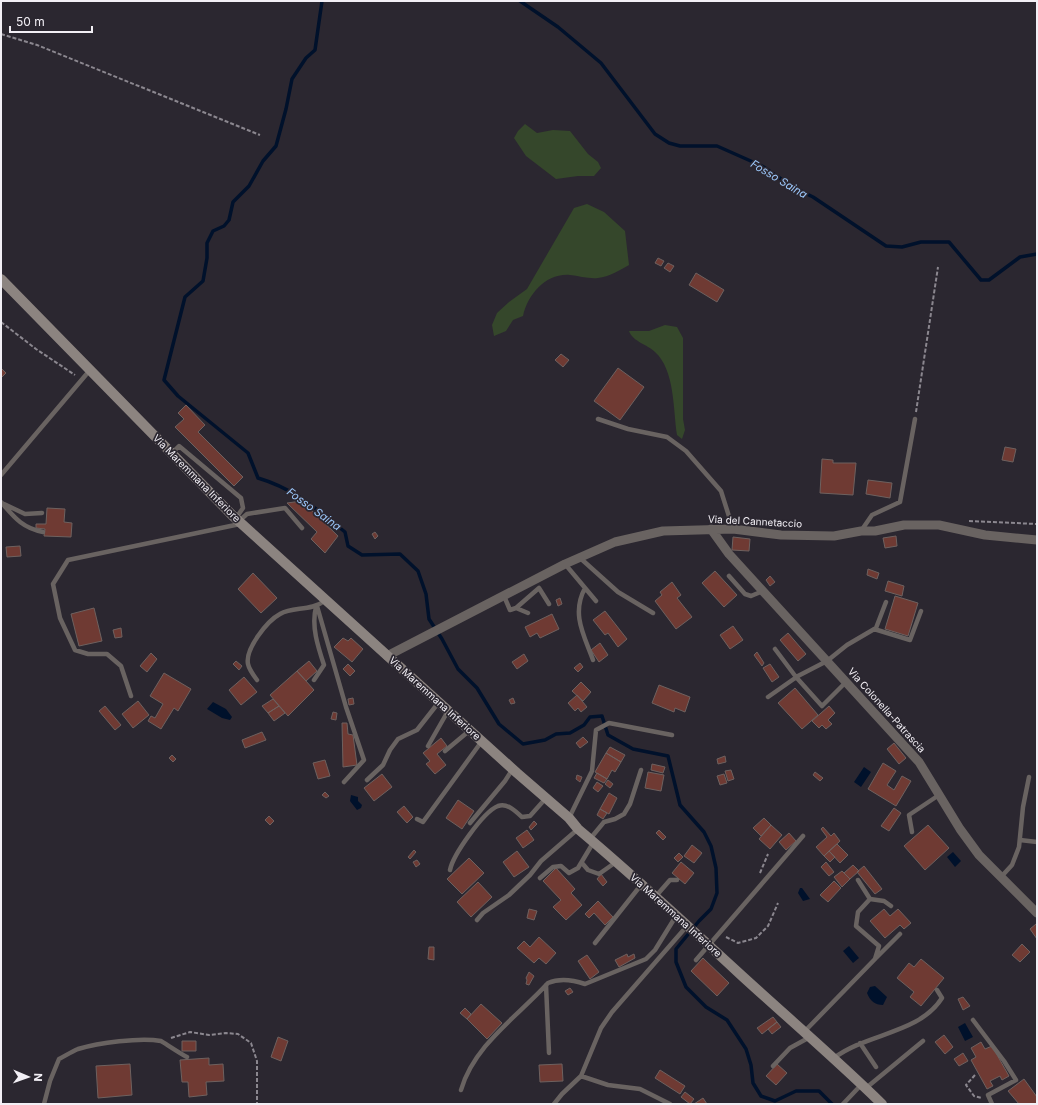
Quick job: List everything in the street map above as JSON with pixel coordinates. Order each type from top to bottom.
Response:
[{"type":"main road","name":"Via Maremmana Inferiore","points":[[1,278],[171,454],[239,521],[387,656],[482,740],[512,769],[569,818],[578,829],[677,914],[882,1104]]},
{"type":"street","name":"Via del Cannetaccio","points":[[387,656],[565,564],[615,542],[663,530],[733,529],[781,534],[834,536],[861,531],[875,531],[904,525],[939,525],[985,535],[1037,540]]},
{"type":"street","name":"Via Colonella-Patrascia","points":[[711,529],[729,554],[919,762],[939,795],[979,854],[1037,913]]},
{"type":"lane","points":[[1,474],[90,370]]},
{"type":"lane","points":[[861,531],[872,515],[900,502],[915,419]]},
{"type":"lane","points":[[598,420],[628,429],[667,437],[686,452],[721,491],[733,529]]},
{"type":"lane","points":[[171,454],[179,446],[241,498],[243,508],[239,521]]},
{"type":"lane","points":[[2,503],[25,514],[42,513]]},
{"type":"lane","points":[[2,503],[17,520],[30,529],[43,532]]},
{"type":"lane","points":[[131,696],[121,666],[107,654],[88,654],[75,650],[60,618],[53,584],[68,560],[239,521],[247,514],[285,508],[302,528]]},
{"type":"lane","points":[[580,558],[618,592],[653,613]]},
{"type":"lane","points":[[565,564],[596,601]]},
{"type":"lane","points":[[729,576],[745,594],[751,596],[763,591]]},
{"type":"lane","points":[[504,596],[510,610],[516,608],[539,588],[549,604]]},
{"type":"lane","points":[[585,588],[577,611],[593,660]]},
{"type":"lane","points":[[257,680],[248,664],[250,648],[264,630],[280,614],[316,606],[326,600]]},
{"type":"lane","points":[[768,697],[796,677],[827,661],[847,644],[874,629],[886,602]]},
{"type":"lane","points":[[314,680],[324,665],[316,640],[314,613],[316,606]]},
{"type":"lane","points":[[316,606],[346,707],[364,760],[344,782]]},
{"type":"lane","points":[[516,608],[528,613]]},
{"type":"lane","points":[[874,629],[910,640],[921,611]]},
{"type":"lane","points":[[774,649],[796,677],[822,706],[846,682]]},
{"type":"lane","points":[[367,780],[383,765],[390,750],[398,739],[418,730],[439,702]]},
{"type":"lane","points":[[428,746],[449,711]]},
{"type":"lane","points":[[569,818],[592,771],[596,730],[609,723],[672,735]]},
{"type":"lane","points":[[445,751],[470,730]]},
{"type":"lane","points":[[417,820],[423,822],[482,740]]},
{"type":"lane","points":[[470,823],[505,781],[512,769]]},
{"type":"lane","points":[[540,878],[553,866],[562,866],[569,873],[578,868],[582,863],[592,840],[604,822],[615,819],[624,814],[630,804],[641,770]]},
{"type":"lane","points":[[1001,877],[1012,865],[1019,847],[1023,807],[1029,776]]},
{"type":"lane","points":[[912,832],[909,814],[939,795]]},
{"type":"lane","points":[[450,870],[452,861],[461,846],[488,812],[498,806],[509,806],[522,816],[530,816],[546,798]]},
{"type":"lane","points":[[477,920],[483,913],[509,895],[530,875],[541,861],[578,829]]},
{"type":"lane","points":[[696,960],[803,836]]},
{"type":"lane","points":[[1020,840],[1037,842]]},
{"type":"lane","points":[[582,863],[588,870],[599,874],[617,861]]},
{"type":"lane","points":[[656,896],[670,880],[677,880]]},
{"type":"lane","points":[[858,880],[870,899],[884,901],[891,906]]},
{"type":"lane","points":[[595,943],[642,884]]},
{"type":"lane","points":[[870,899],[858,912],[856,926],[879,946],[875,959]]},
{"type":"lane","points":[[461,1090],[466,1074],[482,1051],[511,1019],[546,985],[555,980],[576,981],[585,984],[646,959],[655,950],[677,914]]},
{"type":"lane","points":[[554,1104],[581,1076],[602,1028],[612,1012],[689,925]]},
{"type":"lane","points":[[773,1066],[790,1048],[807,1034],[875,959],[900,934]]},
{"type":"lane","points":[[546,985],[549,1053]]},
{"type":"lane","points":[[834,1058],[846,1049],[860,1042],[918,1022],[935,1010],[942,998],[937,990]]},
{"type":"lane","points":[[973,1020],[1004,1061],[1016,1080],[988,1095],[992,1104]]},
{"type":"lane","points":[[843,1104],[923,1040]]},
{"type":"lane","points":[[44,1104],[50,1081],[59,1059],[77,1050],[107,1043],[162,1041],[174,1051],[187,1057]]},
{"type":"lane","points":[[860,1042],[876,1067]]},
{"type":"lane","points":[[581,1076],[608,1085],[640,1089],[670,1104]]},
{"type":"path","points":[[1,34],[37,45],[260,135]]},
{"type":"path","points":[[915,419],[938,267]]},
{"type":"path","points":[[1,322],[36,349],[81,380]]},
{"type":"path","points":[[966,521],[986,520],[1037,524]]},
{"type":"path","points":[[716,935],[738,943],[756,938],[768,926],[778,903]]},
{"type":"path","points":[[162,1041],[190,1032],[209,1035],[238,1034],[250,1043],[257,1061],[257,1104]]},
{"type":"path","points":[[975,1075],[966,1085],[974,1096],[981,1098],[988,1095]]},
{"type":"green space","points":[[525,124],[537,133],[553,130],[570,131],[588,154],[598,162],[601,168],[594,176],[578,176],[556,179],[526,156],[514,138]]},
{"type":"green space","points":[[587,204],[604,212],[625,231],[629,265],[614,273],[598,278],[570,275],[553,277],[539,286],[529,300],[523,316],[513,320],[506,331],[494,336],[492,325],[497,313],[527,289],[574,208]]},
{"type":"green space","points":[[665,325],[677,327],[683,338],[683,419],[685,430],[682,439],[677,435],[670,379],[662,360],[652,349],[634,338],[629,331],[649,331]]},
{"type":"water","points":[[213,702],[226,709],[232,717],[230,720],[222,718],[207,709]]},
{"type":"water","points":[[864,767],[871,772],[861,787],[854,782]]},
{"type":"water","points":[[351,795],[358,797],[358,801],[362,805],[361,808],[357,810],[350,801]]},
{"type":"water","points":[[953,852],[961,861],[955,867],[947,857]]},
{"type":"water","points":[[800,888],[802,888],[810,899],[803,901],[798,893]]},
{"type":"water","points":[[849,946],[859,958],[853,963],[843,951]]},
{"type":"water","points":[[875,986],[887,997],[883,1005],[873,1002],[867,993],[870,987]]},
{"type":"water","points":[[965,1023],[973,1037],[965,1041],[958,1027]]},
{"type":"building","points":[[658,258],[664,261],[661,266],[655,263]]},
{"type":"building","points":[[668,263],[674,266],[670,272],[664,268]]},
{"type":"building","points":[[696,273],[724,290],[717,302],[689,285]]},
{"type":"building","points":[[561,354],[569,360],[563,367],[555,360]]},
{"type":"building","points":[[1,368],[6,373],[1,378]]},
{"type":"building","points":[[618,368],[644,387],[620,420],[594,401]]},
{"type":"building","points":[[186,405],[205,425],[198,432],[243,477],[234,486],[175,427],[184,419],[178,413]]},
{"type":"building","points":[[1005,447],[1016,449],[1013,462],[1002,460]]},
{"type":"building","points":[[822,459],[833,460],[833,463],[856,463],[853,495],[820,493]]},
{"type":"building","points":[[868,480],[892,483],[890,498],[866,494]]},
{"type":"building","points":[[302,501],[338,536],[325,553],[311,539],[317,532],[287,503]]},
{"type":"building","points":[[47,508],[65,509],[64,522],[72,523],[71,537],[44,536],[45,529],[36,528],[36,524],[46,524]]},
{"type":"building","points":[[375,532],[378,536],[375,539],[372,534]]},
{"type":"building","points":[[896,536],[897,546],[885,548],[883,538]]},
{"type":"building","points":[[733,537],[750,539],[749,551],[732,550]]},
{"type":"building","points":[[20,546],[21,556],[7,557],[6,547]]},
{"type":"building","points":[[868,569],[879,573],[877,579],[867,575]]},
{"type":"building","points":[[715,571],[737,595],[724,607],[702,583]]},
{"type":"building","points":[[253,573],[277,598],[261,613],[238,589]]},
{"type":"building","points":[[770,576],[775,582],[770,586],[766,580]]},
{"type":"building","points":[[888,581],[904,586],[902,596],[885,591]]},
{"type":"building","points":[[672,582],[681,595],[677,598],[692,617],[676,629],[655,601],[662,595],[660,592]]},
{"type":"building","points":[[895,596],[918,603],[908,636],[885,629]]},
{"type":"building","points":[[560,598],[562,604],[558,606],[556,600]]},
{"type":"building","points":[[94,608],[102,641],[79,646],[71,614]]},
{"type":"building","points":[[605,611],[627,639],[618,647],[608,633],[605,635],[593,620]]},
{"type":"building","points":[[552,614],[559,629],[540,638],[537,633],[530,637],[525,627]]},
{"type":"building","points":[[733,626],[743,640],[730,649],[720,635]]},
{"type":"building","points":[[121,628],[122,637],[115,638],[113,630]]},
{"type":"building","points":[[788,633],[806,654],[798,661],[780,640]]},
{"type":"building","points":[[343,638],[348,641],[351,638],[363,649],[352,662],[334,647]]},
{"type":"building","points":[[600,643],[608,655],[599,662],[591,650]]},
{"type":"building","points":[[757,652],[764,663],[762,666],[754,655]]},
{"type":"building","points":[[151,653],[157,659],[147,672],[140,666]]},
{"type":"building","points":[[524,654],[528,661],[517,669],[512,662]]},
{"type":"building","points":[[236,661],[242,666],[239,670],[233,664]]},
{"type":"building","points":[[309,661],[317,671],[306,681],[297,671]]},
{"type":"building","points":[[580,663],[583,667],[578,672],[574,668]]},
{"type":"building","points":[[348,664],[355,671],[350,676],[343,669]]},
{"type":"building","points":[[770,664],[779,677],[772,682],[763,668]]},
{"type":"building","points":[[297,671],[314,690],[288,716],[270,695]]},
{"type":"building","points":[[164,673],[191,689],[178,711],[174,708],[161,729],[148,721],[151,716],[155,718],[163,704],[150,696]]},
{"type":"building","points":[[244,677],[257,692],[241,705],[229,690]]},
{"type":"building","points":[[581,682],[591,692],[583,701],[572,691]]},
{"type":"building","points":[[659,685],[690,697],[685,712],[675,708],[674,712],[652,703]]},
{"type":"building","points":[[795,688],[818,715],[802,729],[778,703]]},
{"type":"building","points":[[577,695],[587,707],[581,712],[578,708],[575,711],[568,703]]},
{"type":"building","points":[[353,698],[354,704],[349,705],[348,699]]},
{"type":"building","points":[[513,698],[515,703],[511,704],[509,700]]},
{"type":"building","points":[[273,699],[279,706],[268,713],[262,706]]},
{"type":"building","points":[[138,701],[149,715],[133,728],[122,714]]},
{"type":"building","points":[[105,706],[121,725],[115,730],[99,711]]},
{"type":"building","points":[[279,706],[285,713],[274,721],[268,713]]},
{"type":"building","points":[[829,706],[835,713],[828,720],[832,724],[826,729],[822,725],[819,728],[812,721]]},
{"type":"building","points":[[333,712],[337,713],[336,720],[331,719]]},
{"type":"building","points":[[342,723],[347,723],[348,734],[353,735],[357,765],[343,767]]},
{"type":"building","points":[[262,732],[266,740],[245,748],[242,740]]},
{"type":"building","points":[[583,737],[588,742],[580,748],[576,743]]},
{"type":"building","points":[[441,738],[447,746],[437,754],[446,765],[435,774],[426,764],[430,761],[423,753]]},
{"type":"building","points":[[894,743],[906,758],[899,764],[887,749]]},
{"type":"building","points":[[610,747],[625,755],[621,762],[606,753]]},
{"type":"building","points":[[606,753],[621,762],[615,772],[612,770],[607,779],[595,772]]},
{"type":"building","points":[[172,755],[176,759],[173,762],[169,758]]},
{"type":"building","points":[[725,756],[726,762],[718,764],[717,759]]},
{"type":"building","points":[[325,760],[330,776],[318,779],[313,763]]},
{"type":"building","points":[[883,763],[896,771],[887,785],[894,790],[902,776],[911,781],[896,806],[868,789]]},
{"type":"building","points":[[652,764],[665,767],[663,773],[651,770]]},
{"type":"building","points":[[731,770],[734,779],[728,781],[725,771]]},
{"type":"building","points":[[648,772],[664,775],[661,791],[645,788]]},
{"type":"building","points":[[815,772],[823,778],[820,781],[813,775]]},
{"type":"building","points":[[597,773],[607,779],[604,783],[594,778]]},
{"type":"building","points":[[382,774],[392,787],[374,801],[364,788]]},
{"type":"building","points":[[724,774],[727,783],[720,785],[717,776]]},
{"type":"building","points":[[577,775],[582,777],[580,782],[576,779]]},
{"type":"building","points":[[608,780],[613,784],[610,788],[605,784]]},
{"type":"building","points":[[597,782],[603,786],[598,792],[593,788]]},
{"type":"building","points":[[325,792],[329,796],[326,798],[322,795]]},
{"type":"building","points":[[609,793],[617,798],[609,814],[600,809]]},
{"type":"building","points":[[458,800],[474,811],[462,829],[446,818]]},
{"type":"building","points":[[404,806],[413,817],[407,823],[397,812]]},
{"type":"building","points":[[894,808],[901,813],[889,831],[881,826]]},
{"type":"building","points":[[600,809],[607,813],[603,819],[597,815]]},
{"type":"building","points":[[269,816],[274,821],[270,825],[265,820]]},
{"type":"building","points":[[764,818],[771,825],[761,836],[753,828]]},
{"type":"building","points":[[534,821],[537,824],[531,830],[529,827]]},
{"type":"building","points":[[771,825],[782,835],[770,849],[759,839]]},
{"type":"building","points":[[928,825],[949,848],[925,870],[904,846]]},
{"type":"building","points":[[823,827],[831,836],[834,833],[840,841],[824,856],[816,847],[827,837],[821,829]]},
{"type":"building","points":[[527,830],[534,840],[523,848],[516,838]]},
{"type":"building","points":[[659,830],[666,837],[663,840],[656,833]]},
{"type":"building","points":[[789,833],[796,841],[786,850],[779,842]]},
{"type":"building","points":[[837,844],[848,855],[840,863],[829,851]]},
{"type":"building","points":[[692,845],[702,853],[694,863],[684,856]]},
{"type":"building","points":[[414,850],[416,852],[410,859],[408,857]]},
{"type":"building","points":[[517,851],[529,867],[514,877],[503,862]]},
{"type":"building","points":[[829,851],[835,857],[830,862],[824,856]]},
{"type":"building","points":[[679,853],[683,857],[678,862],[674,858]]},
{"type":"building","points":[[469,858],[484,873],[462,894],[447,879]]},
{"type":"building","points":[[417,860],[420,864],[416,867],[413,862]]},
{"type":"building","points":[[681,862],[694,873],[685,884],[672,873]]},
{"type":"building","points":[[826,862],[834,872],[829,876],[821,867]]},
{"type":"building","points":[[853,865],[859,871],[850,879],[844,873]]},
{"type":"building","points":[[864,866],[882,889],[875,894],[857,872]]},
{"type":"building","points":[[556,868],[575,889],[571,893],[582,905],[566,920],[553,907],[561,900],[543,881]]},
{"type":"building","points":[[842,871],[850,879],[842,887],[834,877]]},
{"type":"building","points":[[601,874],[607,882],[603,886],[597,879]]},
{"type":"building","points":[[834,881],[841,888],[828,902],[820,895]]},
{"type":"building","points":[[478,882],[492,897],[471,917],[457,902]]},
{"type":"building","points":[[598,901],[613,917],[605,925],[594,913],[589,918],[585,914]]},
{"type":"building","points":[[529,909],[537,911],[534,920],[527,918]]},
{"type":"building","points":[[884,909],[890,916],[898,909],[911,923],[904,929],[900,925],[885,938],[870,921]]},
{"type":"building","points":[[1036,924],[1037,925],[1037,939],[1030,929]]},
{"type":"building","points":[[539,937],[556,953],[546,964],[539,958],[534,963],[517,948],[524,941],[530,947]]},
{"type":"building","points":[[1022,944],[1030,952],[1020,962],[1012,955]]},
{"type":"building","points":[[429,947],[434,947],[434,960],[428,959]]},
{"type":"building","points":[[627,954],[628,957],[634,954],[635,958],[619,967],[615,960]]},
{"type":"building","points":[[587,955],[599,972],[590,979],[578,961]]},
{"type":"building","points":[[703,958],[729,983],[717,996],[691,971]]},
{"type":"building","points":[[921,959],[944,978],[921,1006],[910,997],[914,992],[897,978],[909,963],[914,967]]},
{"type":"building","points":[[529,972],[534,976],[529,985],[526,984],[526,978]]},
{"type":"building","points":[[570,988],[573,992],[568,995],[565,991]]},
{"type":"building","points":[[963,997],[970,1006],[963,1010],[958,999]]},
{"type":"building","points":[[481,1004],[502,1023],[487,1039],[467,1019]]},
{"type":"building","points":[[465,1008],[471,1014],[467,1019],[460,1013]]},
{"type":"building","points":[[773,1017],[777,1022],[762,1034],[757,1028]]},
{"type":"building","points":[[777,1022],[781,1027],[772,1034],[768,1029]]},
{"type":"building","points":[[944,1035],[953,1047],[945,1054],[935,1042]]},
{"type":"building","points":[[278,1037],[288,1041],[281,1061],[271,1057]]},
{"type":"building","points":[[182,1041],[196,1041],[196,1051],[182,1051]]},
{"type":"building","points":[[981,1042],[985,1049],[992,1046],[1009,1076],[1002,1080],[1000,1076],[990,1081],[993,1086],[987,1089],[971,1060],[976,1057],[971,1048]]},
{"type":"building","points":[[963,1053],[968,1061],[959,1066],[954,1059]]},
{"type":"building","points":[[209,1058],[209,1065],[223,1064],[224,1081],[206,1082],[207,1095],[189,1097],[188,1082],[182,1082],[180,1060]]},
{"type":"building","points":[[130,1064],[132,1095],[98,1098],[96,1066]]},
{"type":"building","points":[[562,1064],[563,1081],[540,1082],[539,1065]]},
{"type":"building","points":[[777,1064],[787,1073],[776,1085],[766,1076]]},
{"type":"building","points":[[660,1070],[685,1086],[680,1094],[655,1078]]},
{"type":"building","points":[[1024,1079],[1037,1097],[1037,1104],[1019,1104],[1008,1091]]},
{"type":"building","points":[[685,1092],[694,1099],[690,1104],[681,1097]]},
{"type":"building","points":[[703,1098],[707,1104],[694,1104]]},
{"type":"waterway","name":"Fosso Saina","points":[[322,1],[315,50],[306,58],[292,79],[276,146],[263,161],[249,186],[233,202],[229,220],[224,226],[213,231],[207,243],[207,258],[203,281],[185,297],[164,380],[178,396],[248,453],[258,478],[283,488],[304,500],[345,532],[348,546],[362,555],[400,554],[418,571],[426,594],[429,619],[442,639],[458,669],[477,688],[499,724],[523,744],[545,740],[556,734],[570,733],[584,725],[590,717],[602,716],[608,735],[633,749],[668,756],[680,805],[704,832],[711,846],[716,868],[717,893],[711,909],[676,949],[676,962],[686,987],[706,1007],[727,1020],[746,1049],[751,1065],[753,1083],[761,1096],[775,1101],[796,1091],[819,1091],[832,1104]]},
{"type":"waterway","name":"Fosso Saina","points":[[520,1],[558,27],[601,63],[655,134],[669,143],[680,146],[717,146],[762,166],[793,187],[813,197],[886,246],[902,247],[921,242],[949,242],[981,280],[989,280],[1020,257],[1037,254]]}]
